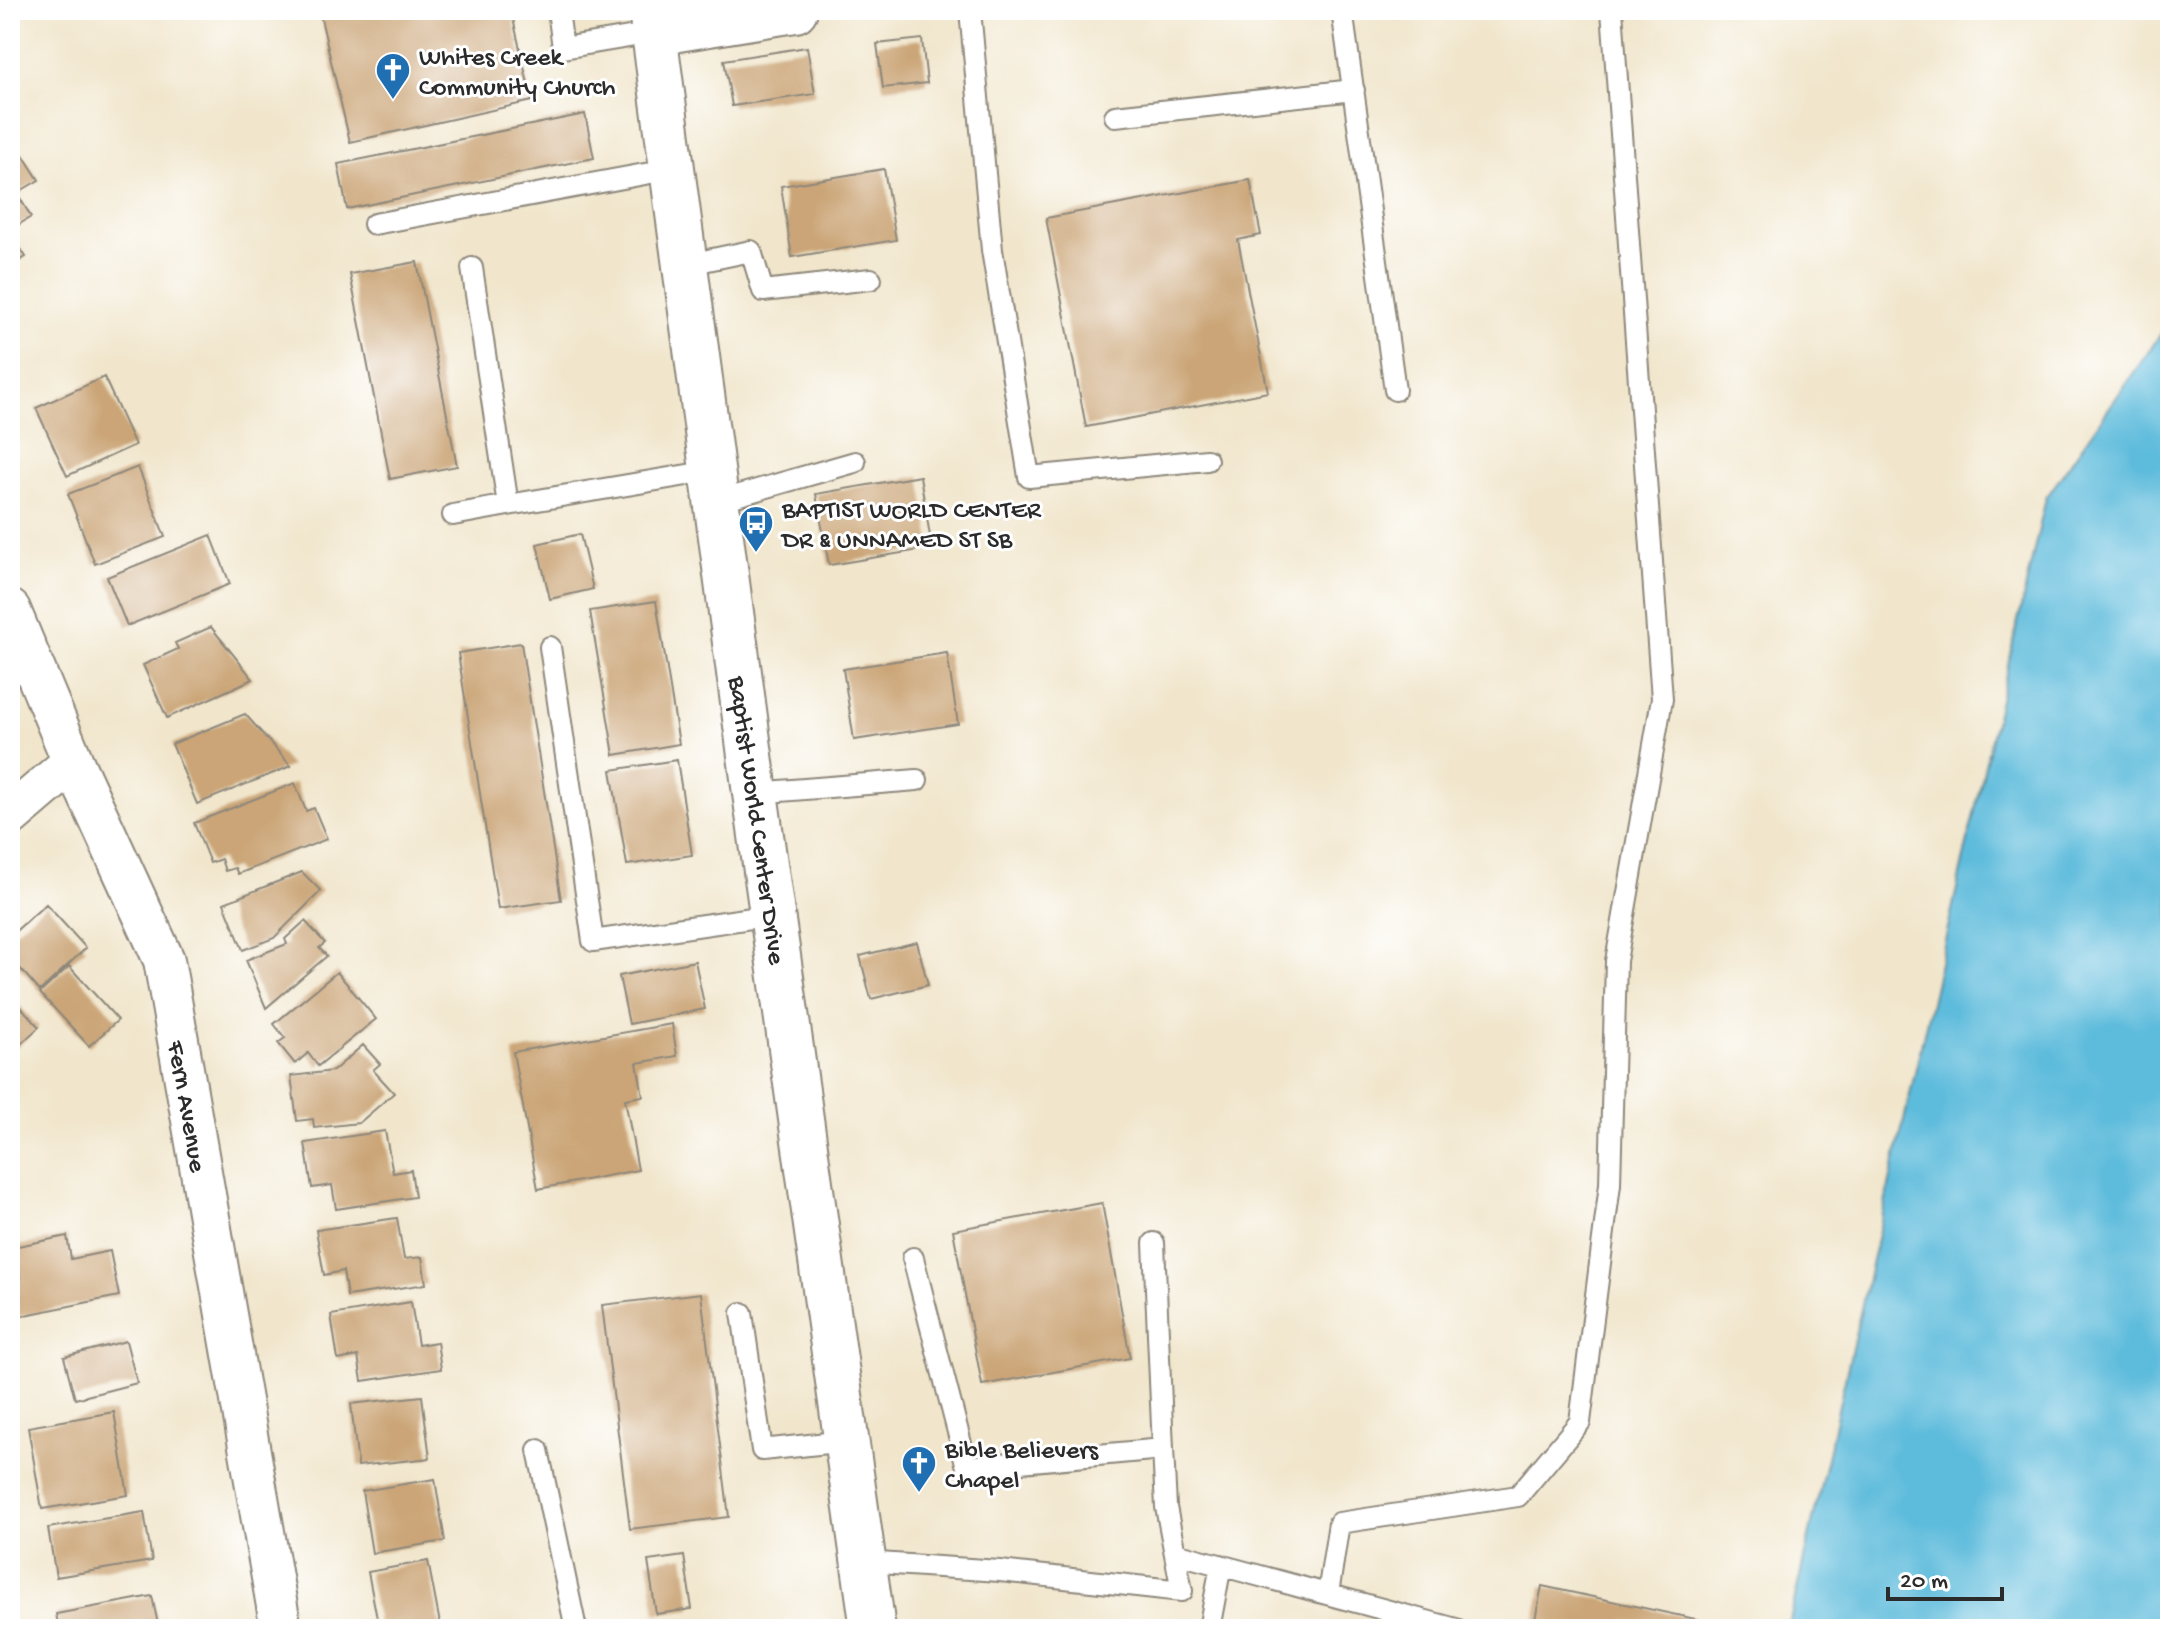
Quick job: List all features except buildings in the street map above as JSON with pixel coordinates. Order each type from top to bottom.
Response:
[{"type":"street","points":[[652,22],[795,10]]},
{"type":"street","name":"Baptist World Center Drive","points":[[652,22],[755,793],[873,1629]]},
{"type":"street","name":"Fern Avenue","points":[[10,610],[73,762],[164,960],[281,1629]]},
{"type":"street","points":[[10,816],[73,762]]},
{"type":"lane","points":[[558,10],[563,48],[652,22]]},
{"type":"lane","points":[[970,10],[992,250],[1029,477],[1207,460]]},
{"type":"lane","points":[[1342,10],[1395,390]]},
{"type":"lane","points":[[1328,1594],[1339,1523],[1518,1496],[1580,1422],[1610,1184],[1616,961],[1662,699],[1612,10]]},
{"type":"lane","points":[[1115,116],[1354,90]]},
{"type":"lane","points":[[374,224],[672,169]]},
{"type":"lane","points":[[684,265],[751,251],[763,291],[871,279]]},
{"type":"lane","points":[[472,268],[508,505]]},
{"type":"lane","points":[[453,515],[508,505],[713,486],[855,462]]},
{"type":"lane","points":[[550,647],[593,941],[773,915]]},
{"type":"lane","points":[[755,793],[917,780]]},
{"type":"lane","points":[[863,1562],[1000,1571],[1182,1591],[1166,1507],[1154,1243]]},
{"type":"lane","points":[[913,1258],[967,1467],[1163,1449]]},
{"type":"lane","points":[[742,1313],[762,1450],[846,1441]]},
{"type":"lane","points":[[538,1450],[576,1629]]},
{"type":"lane","points":[[1175,1553],[1456,1629]]},
{"type":"lane","points":[[1209,1629],[1221,1565]]},
{"type":"water","points":[[2170,321],[2170,1629],[1788,1629],[2046,498]]},
{"type":"place","name":"Whites Creek Community Church","points":[[393,101]]},
{"type":"place","name":"BAPTIST WORLD CENTER DR & UNNAMED ST SB","points":[[756,554]]},
{"type":"place","name":"Bible Believers Chapel","points":[[919,1494]]}]
